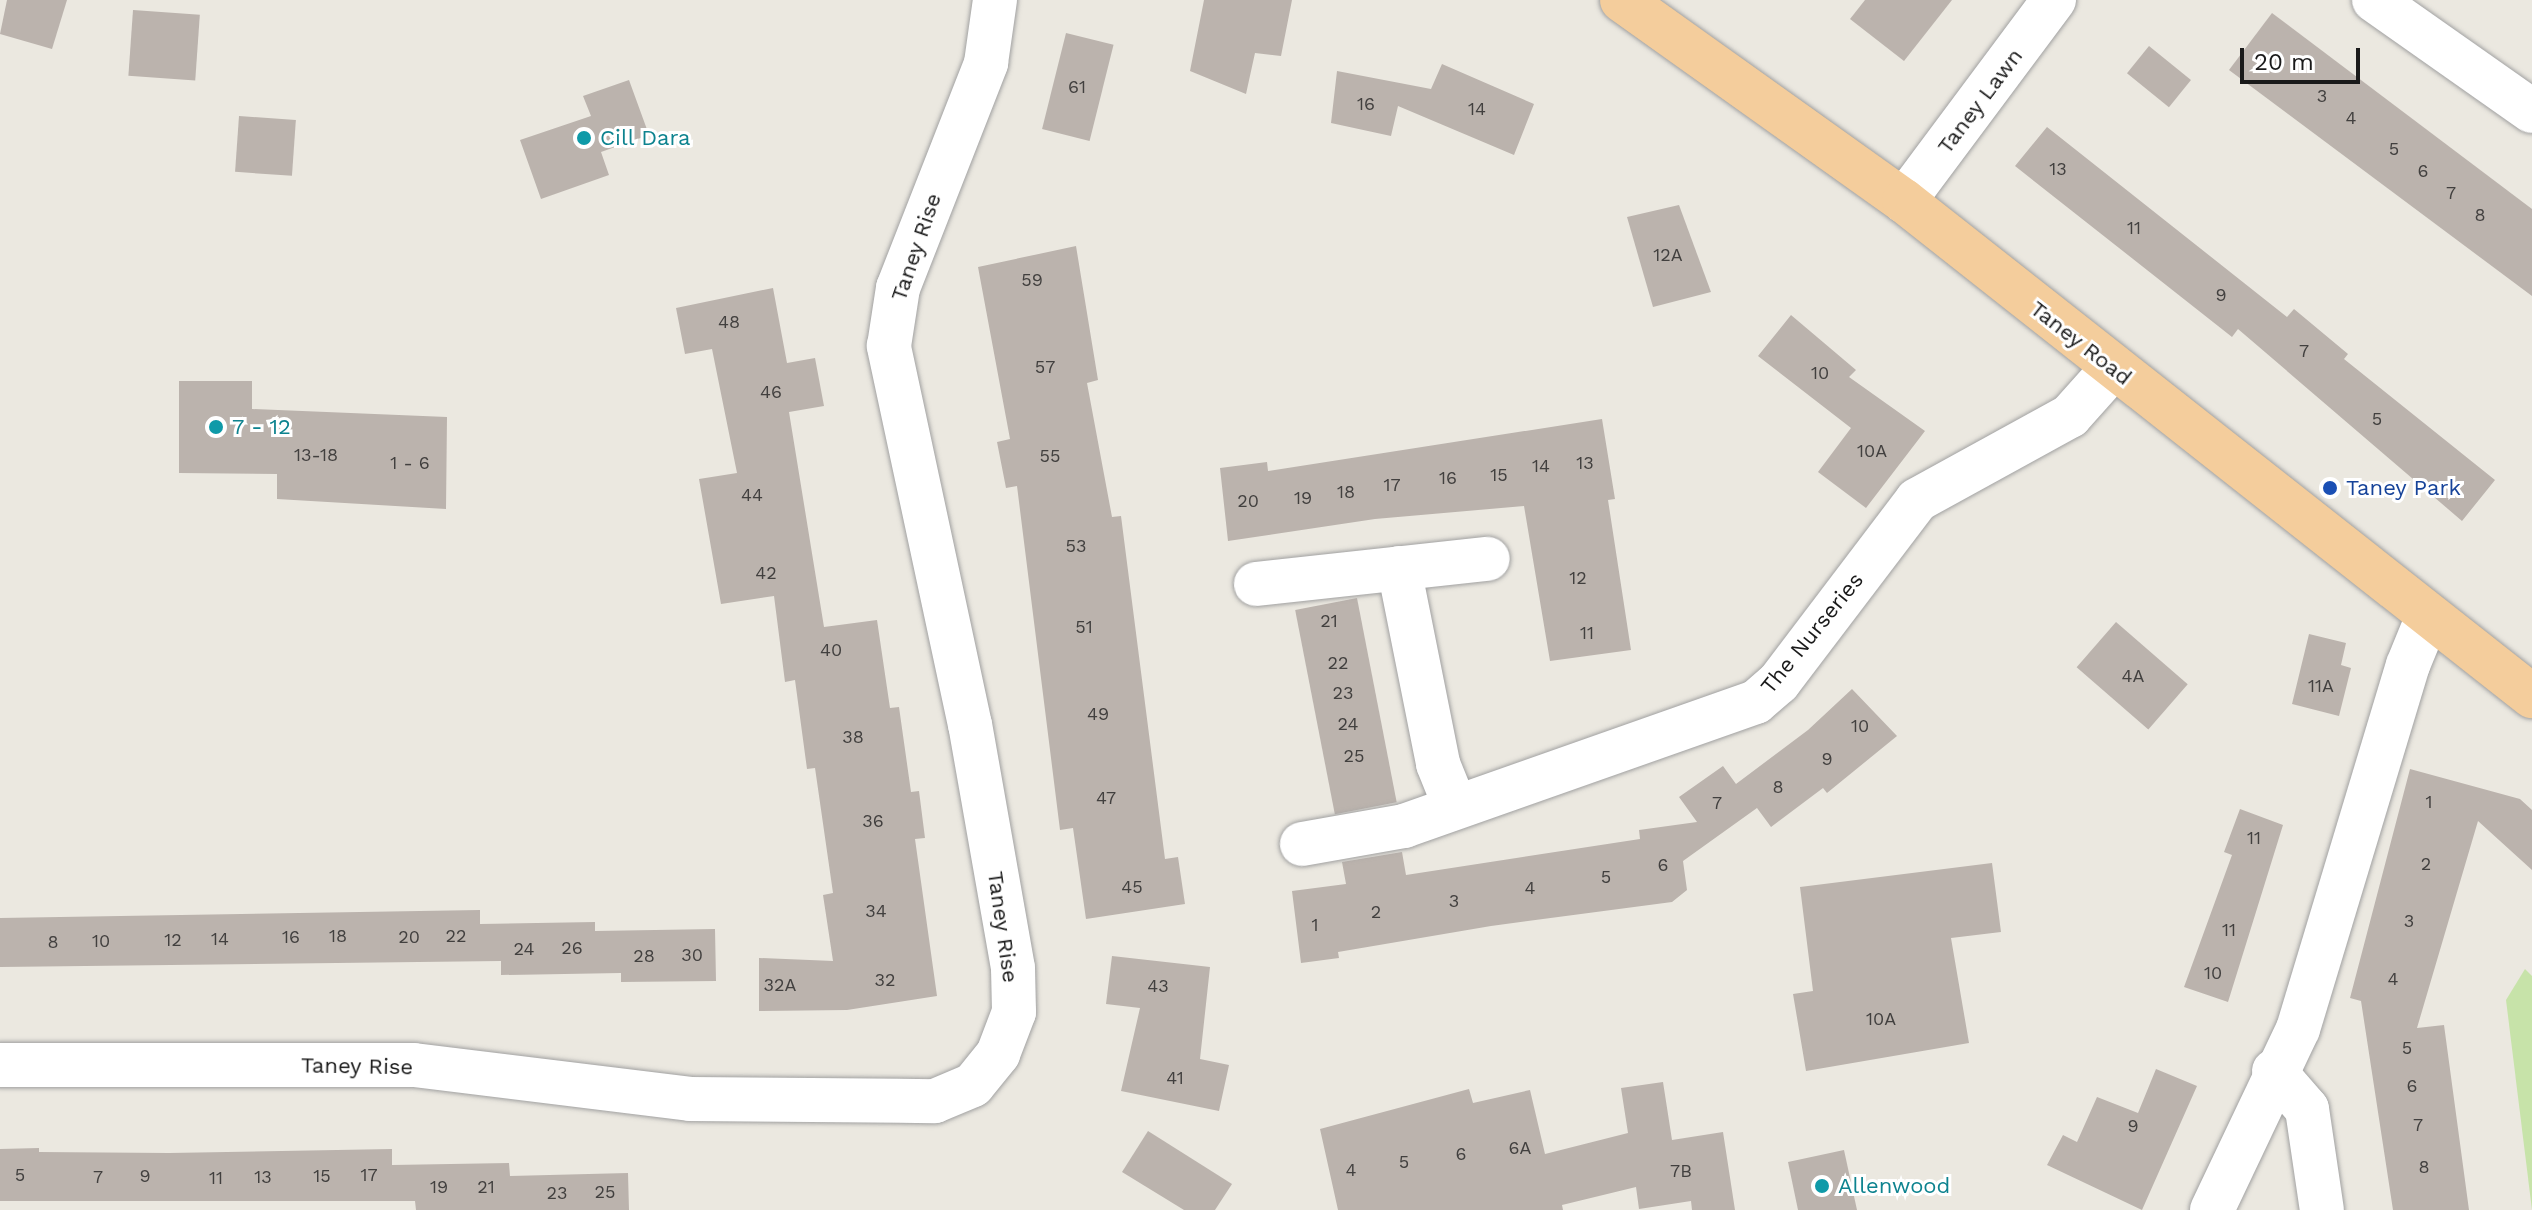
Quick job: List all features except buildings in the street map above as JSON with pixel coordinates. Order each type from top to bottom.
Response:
[{"type":"main road","name":"Taney Road","points":[[1622,0],[1904,201],[2112,369],[2428,616],[2528,685]]},
{"type":"street","name":"Taney Rise","points":[[0,1065],[414,1065],[690,1099],[935,1101],[973,1085],[998,1054],[1014,1012],[1013,968],[970,725],[889,346],[898,288],[986,63],[995,0]]},
{"type":"street","name":"Taney Lawn","points":[[1904,201],[2054,0]]},
{"type":"street","points":[[2374,0],[2532,111]]},
{"type":"street","name":"The Nurseries","points":[[1302,844],[1404,826],[1756,702],[1779,682],[1917,500],[2070,416],[2112,369]]},
{"type":"street","points":[[1256,584],[1488,559]]},
{"type":"street","points":[[1399,568],[1438,764],[1455,806]]},
{"type":"street","points":[[2212,1210],[2274,1071],[2298,1029],[2408,665],[2428,616]]},
{"type":"street","points":[[2274,1071],[2307,1109],[2322,1210]]},
{"type":"green space","points":[[2525,969],[2532,976],[2532,1210],[2506,1000]]},
{"type":"place","name":"Cill Dara","points":[[584,138]]},
{"type":"place","name":"7 - 12","points":[[216,427]]},
{"type":"place","name":"Taney Park","points":[[2330,488]]},
{"type":"place","name":"Allenwood","points":[[1822,1186]]}]
